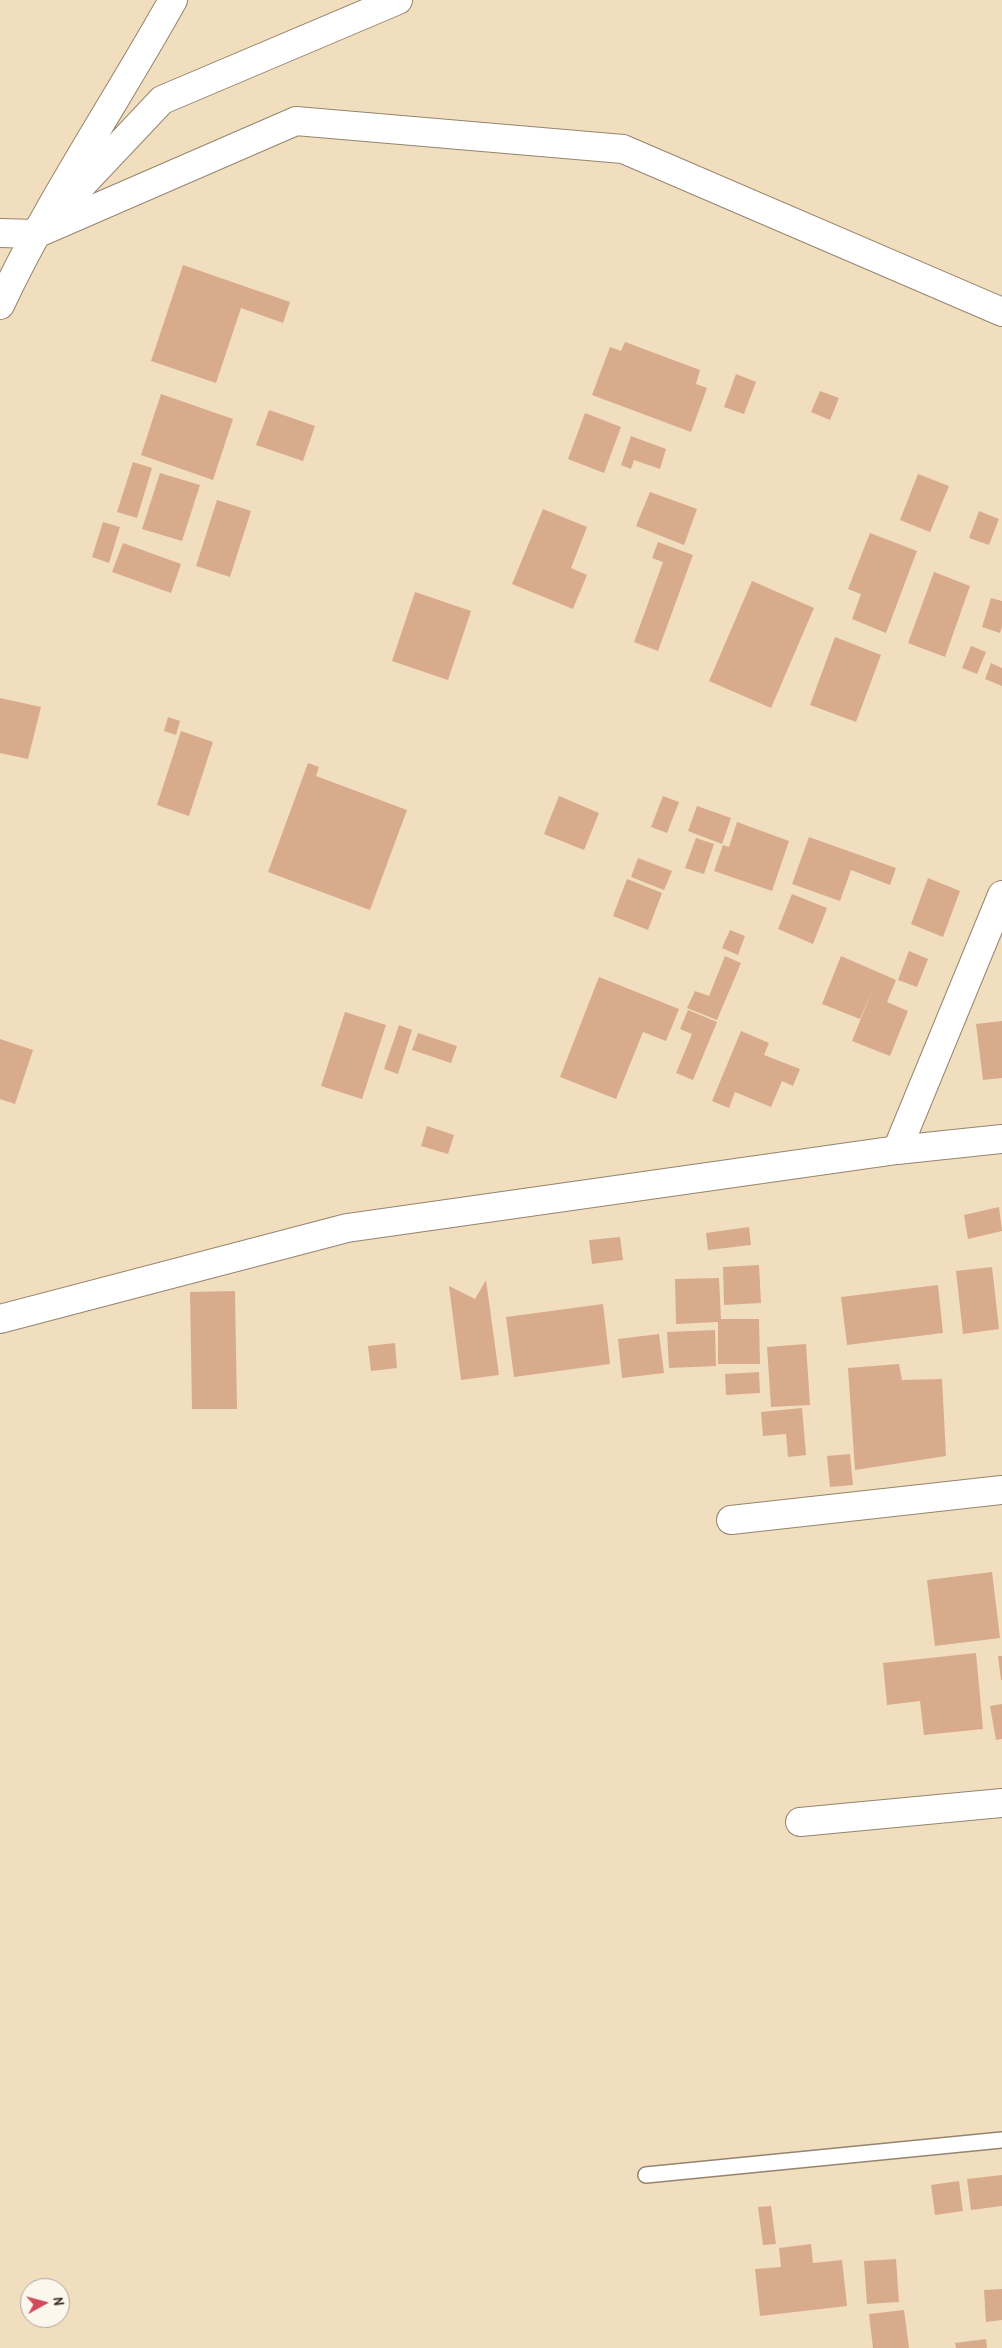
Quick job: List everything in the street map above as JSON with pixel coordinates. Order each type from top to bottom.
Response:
[{"type":"street","points":[[0,305],[36,234],[173,0]]},
{"type":"street","points":[[36,234],[162,100],[398,0]]},
{"type":"street","points":[[0,233],[36,234],[296,121],[623,149],[1002,312]]},
{"type":"street","points":[[897,1150],[1002,895]]},
{"type":"street","points":[[0,1320],[347,1228],[897,1150],[1002,1139]]},
{"type":"street","points":[[730,1520],[1002,1490]]},
{"type":"street","points":[[800,1822],[1002,1803]]},
{"type":"lane","points":[[646,2176],[1002,2140]]},
{"type":"building","points":[[183,265],[290,302],[283,323],[241,308],[216,383],[151,361]]},
{"type":"building","points":[[625,342],[700,370],[696,384],[707,388],[691,432],[592,395],[610,347],[621,351]]},
{"type":"building","points":[[736,374],[756,382],[744,414],[724,407]]},
{"type":"building","points":[[820,391],[839,398],[830,420],[811,412]]},
{"type":"building","points":[[161,394],[233,419],[213,480],[141,455]]},
{"type":"building","points":[[269,410],[315,426],[303,461],[256,445]]},
{"type":"building","points":[[585,413],[621,427],[604,473],[568,459]]},
{"type":"building","points":[[631,436],[666,449],[660,469],[634,460],[631,469],[621,465]]},
{"type":"building","points":[[133,462],[152,468],[137,518],[117,512]]},
{"type":"building","points":[[160,473],[200,485],[182,541],[142,529]]},
{"type":"building","points":[[918,474],[949,486],[930,532],[900,520]]},
{"type":"building","points":[[650,492],[697,509],[684,545],[636,526]]},
{"type":"building","points":[[217,500],[251,511],[230,577],[196,566]]},
{"type":"building","points":[[543,509],[587,527],[571,568],[587,575],[573,609],[512,584]]},
{"type":"building","points":[[979,511],[999,519],[989,545],[969,538]]},
{"type":"building","points":[[103,522],[120,527],[109,563],[92,557]]},
{"type":"building","points":[[870,533],[917,551],[886,633],[852,619],[861,594],[848,589]]},
{"type":"building","points":[[658,542],[693,555],[658,651],[634,642],[663,562],[652,558]]},
{"type":"building","points":[[123,543],[181,564],[171,593],[112,572]]},
{"type":"building","points":[[934,572],[970,586],[945,657],[908,643]]},
{"type":"building","points":[[752,581],[814,608],[771,708],[709,681]]},
{"type":"building","points":[[415,592],[471,611],[448,680],[392,661]]},
{"type":"building","points":[[991,598],[1002,601],[1002,626],[1000,633],[982,627]]},
{"type":"building","points":[[835,637],[881,655],[856,722],[810,705]]},
{"type":"building","points":[[971,646],[986,652],[977,674],[962,668]]},
{"type":"building","points":[[991,663],[1002,668],[1002,686],[985,679]]},
{"type":"building","points":[[0,698],[41,707],[28,759],[0,753]]},
{"type":"building","points":[[168,717],[180,721],[176,735],[164,731]]},
{"type":"building","points":[[181,731],[213,742],[189,816],[157,805]]},
{"type":"building","points":[[308,763],[319,767],[316,776],[407,810],[370,910],[268,872]]},
{"type":"building","points":[[559,796],[599,813],[584,850],[544,834]]},
{"type":"building","points":[[663,796],[679,802],[667,833],[651,827]]},
{"type":"building","points":[[697,806],[731,818],[722,844],[688,831]]},
{"type":"building","points":[[737,822],[789,841],[772,891],[714,871],[723,845],[729,847]]},
{"type":"building","points":[[809,837],[896,868],[890,885],[851,870],[840,901],[792,884]]},
{"type":"building","points":[[696,838],[714,844],[704,874],[685,868]]},
{"type":"building","points":[[638,858],[672,871],[664,890],[631,877]]},
{"type":"building","points":[[928,878],[960,891],[943,937],[911,924]]},
{"type":"building","points":[[627,879],[662,893],[648,930],[613,916]]},
{"type":"building","points":[[792,894],[827,908],[813,944],[778,929]]},
{"type":"building","points":[[730,930],[745,936],[738,955],[722,948]]},
{"type":"building","points":[[909,951],[928,959],[917,987],[898,980]]},
{"type":"building","points":[[725,956],[741,963],[717,1020],[687,1008],[695,991],[709,996]]},
{"type":"building","points":[[841,956],[896,980],[887,1002],[908,1011],[890,1056],[852,1041],[872,991],[860,1019],[822,1004]]},
{"type":"building","points":[[599,977],[679,1009],[666,1041],[643,1032],[616,1099],[560,1077]]},
{"type":"building","points":[[688,1010],[717,1022],[693,1080],[676,1073],[692,1034],[680,1029]]},
{"type":"building","points":[[345,1012],[386,1025],[362,1099],[321,1086]]},
{"type":"building","points":[[1002,1021],[1002,1078],[983,1080],[976,1024]]},
{"type":"building","points":[[399,1025],[412,1030],[398,1074],[384,1069]]},
{"type":"building","points":[[741,1031],[769,1043],[764,1055],[800,1069],[793,1086],[782,1081],[771,1107],[735,1092],[729,1108],[712,1101]]},
{"type":"building","points":[[418,1033],[457,1046],[451,1063],[412,1050]]},
{"type":"building","points":[[0,1039],[33,1050],[15,1104],[0,1099]]},
{"type":"building","points":[[427,1126],[454,1135],[448,1154],[421,1146]]},
{"type":"building","points":[[999,1207],[1002,1231],[968,1239],[964,1215]]},
{"type":"building","points":[[749,1227],[751,1245],[708,1250],[706,1233]]},
{"type":"building","points":[[620,1237],[623,1260],[592,1264],[589,1240]]},
{"type":"building","points":[[759,1265],[761,1303],[724,1305],[723,1267]]},
{"type":"building","points":[[992,1267],[999,1329],[963,1334],[956,1271]]},
{"type":"building","points":[[719,1278],[721,1319],[759,1319],[760,1364],[718,1364],[718,1322],[676,1324],[675,1279]]},
{"type":"building","points":[[486,1280],[499,1375],[461,1380],[449,1286],[475,1299]]},
{"type":"building","points":[[938,1285],[943,1333],[847,1345],[841,1297]]},
{"type":"building","points":[[235,1291],[237,1409],[192,1409],[190,1292]]},
{"type":"building","points":[[603,1304],[610,1364],[514,1377],[506,1317]]},
{"type":"building","points":[[715,1330],[716,1366],[669,1368],[667,1332]]},
{"type":"building","points":[[659,1334],[664,1373],[622,1378],[618,1339]]},
{"type":"building","points":[[395,1343],[397,1368],[371,1371],[368,1346]]},
{"type":"building","points":[[806,1344],[810,1405],[771,1407],[767,1347]]},
{"type":"building","points":[[899,1364],[902,1380],[942,1379],[946,1456],[855,1470],[848,1368]]},
{"type":"building","points":[[759,1372],[760,1393],[726,1395],[725,1374]]},
{"type":"building","points":[[802,1408],[806,1455],[788,1457],[786,1434],[763,1436],[761,1412]]},
{"type":"building","points":[[850,1454],[853,1485],[830,1487],[827,1456]]},
{"type":"building","points":[[992,1572],[1000,1638],[935,1646],[927,1580]]},
{"type":"building","points":[[976,1653],[983,1729],[924,1735],[920,1701],[887,1705],[883,1663]]},
{"type":"building","points":[[998,1656],[1002,1656],[1002,1680],[1001,1680]]},
{"type":"building","points":[[1002,1704],[1002,1739],[996,1740],[990,1706]]},
{"type":"building","points":[[1002,2175],[1002,2206],[971,2210],[967,2179]]},
{"type":"building","points":[[959,2181],[963,2211],[935,2215],[931,2185]]},
{"type":"building","points":[[771,2206],[776,2244],[763,2245],[758,2207]]},
{"type":"building","points":[[811,2244],[813,2263],[842,2260],[847,2306],[760,2316],[755,2269],[781,2267],[779,2248]]},
{"type":"building","points":[[896,2259],[899,2302],[867,2304],[864,2261]]},
{"type":"building","points":[[1002,2289],[1002,2320],[986,2322],[984,2290]]},
{"type":"building","points":[[904,2310],[909,2348],[873,2348],[869,2314]]},
{"type":"building","points":[[986,2339],[987,2348],[956,2348],[955,2343]]}]
